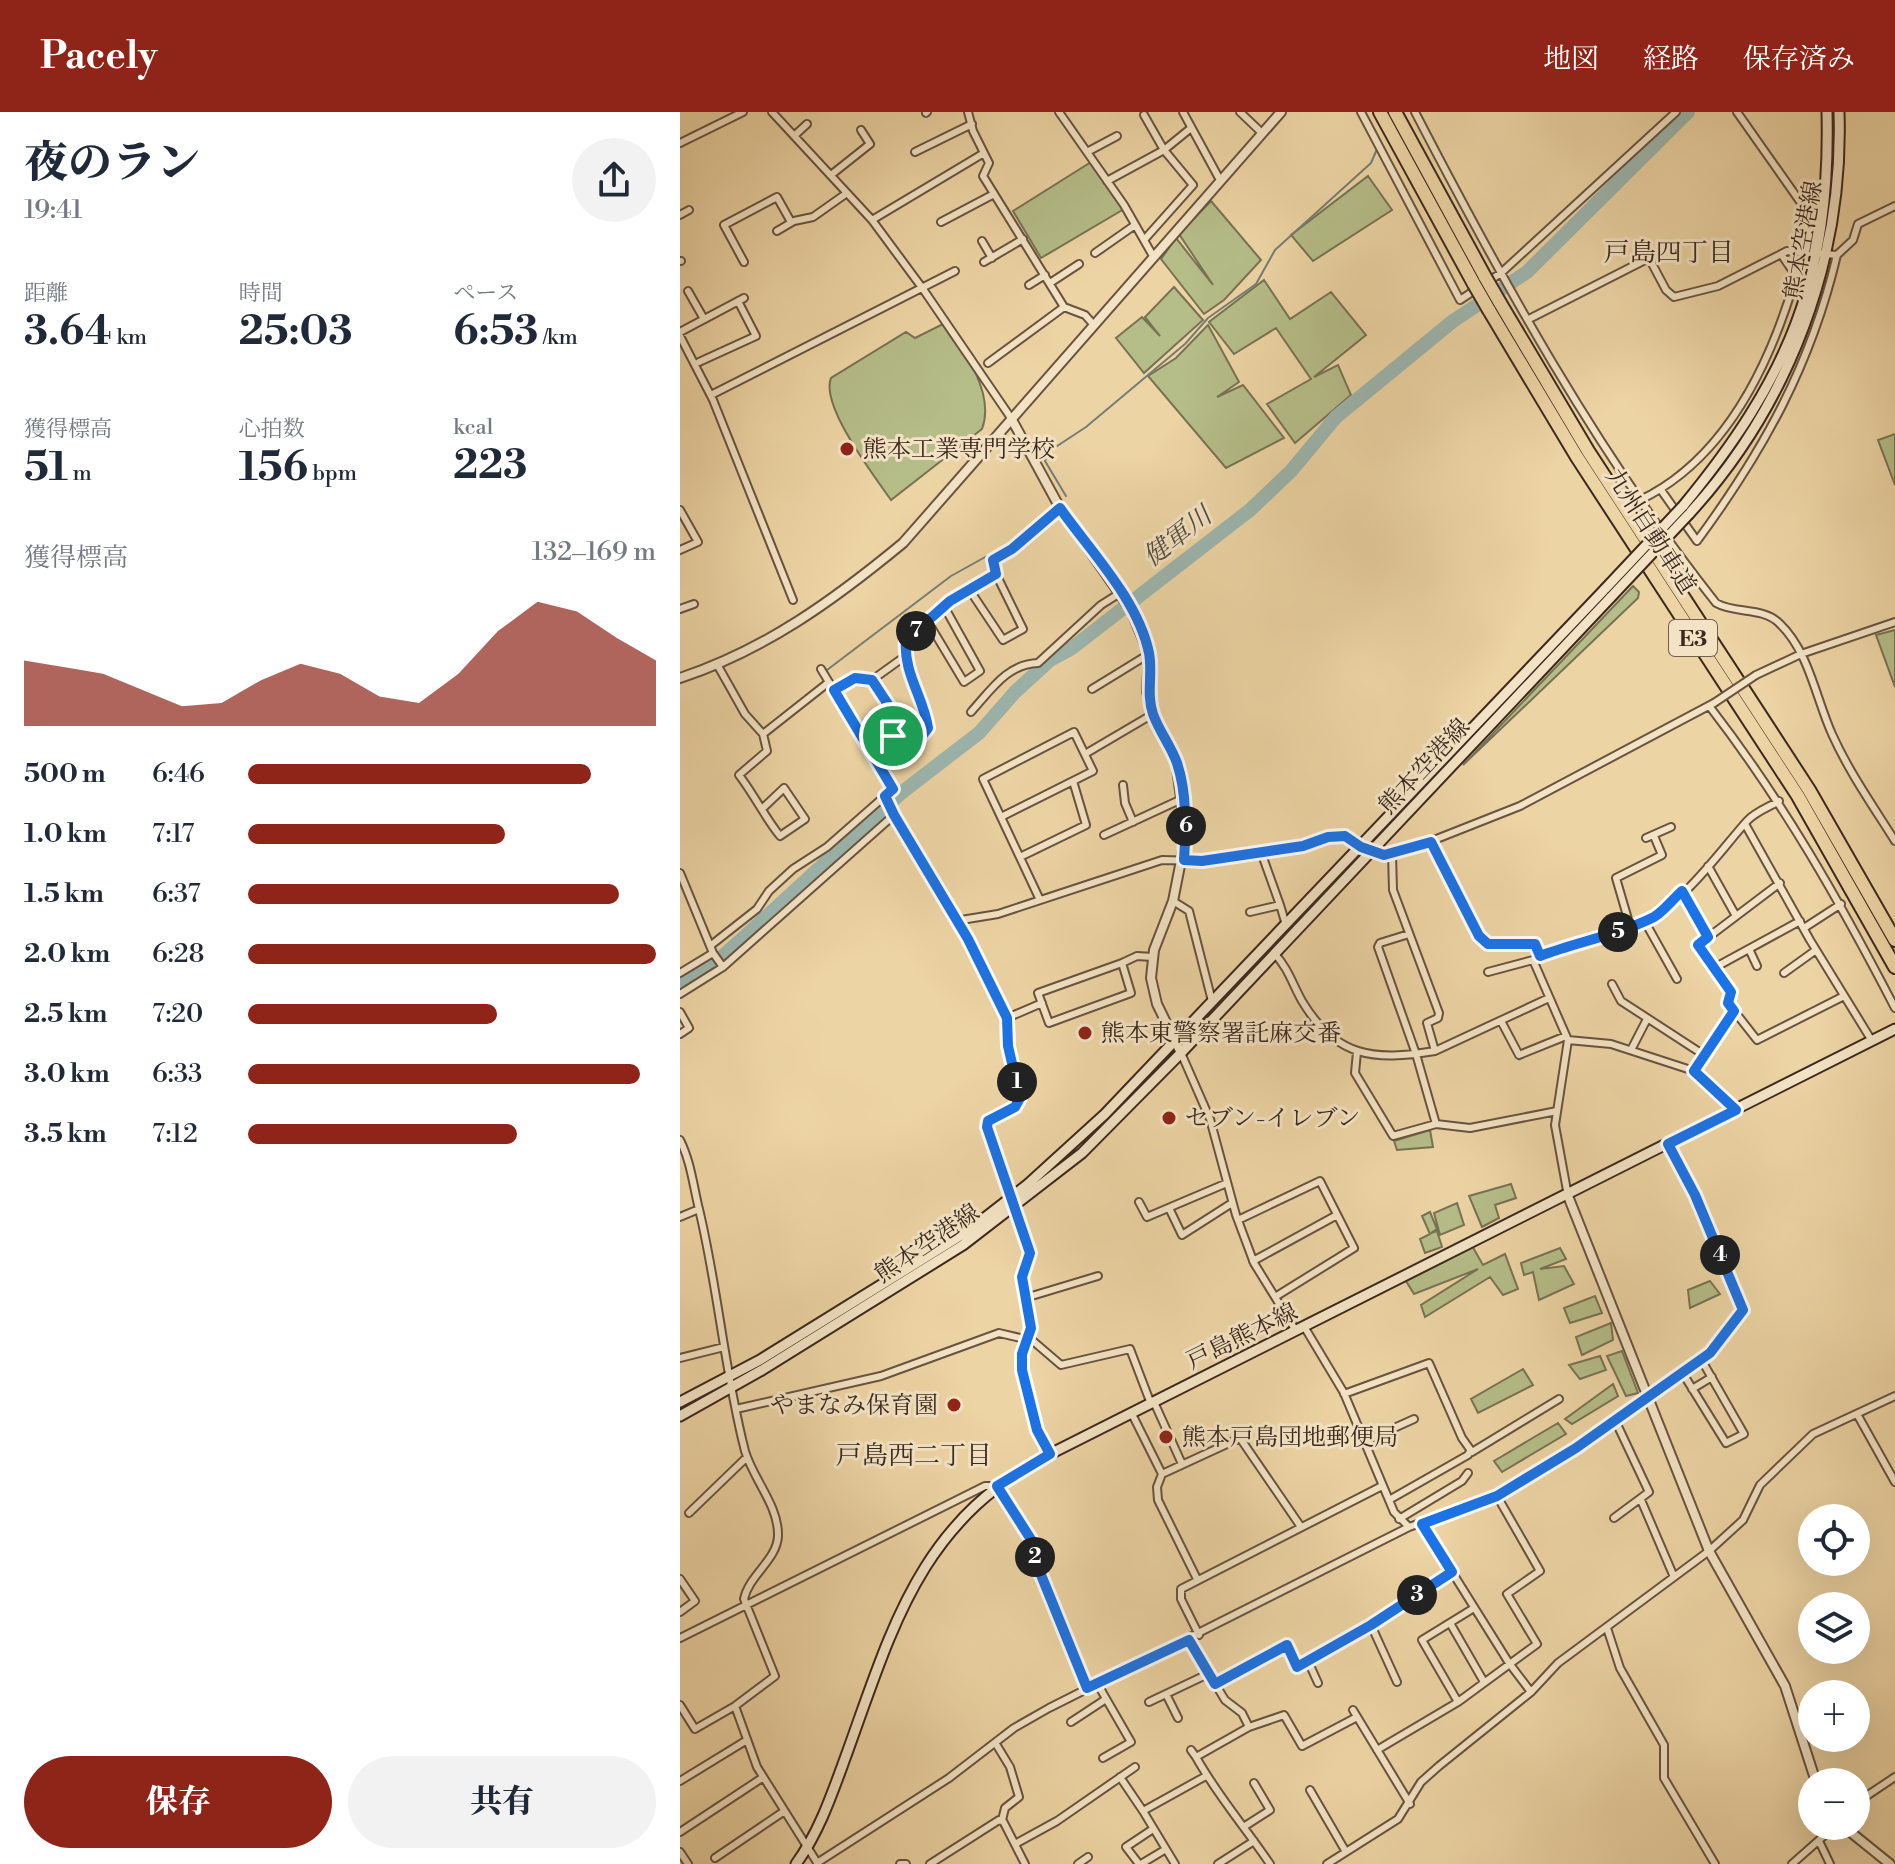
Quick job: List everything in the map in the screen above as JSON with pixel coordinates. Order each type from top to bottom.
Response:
[{"type":"highway","name":"九州自動車道","points":[[1380,112],[1480,280]]},
{"type":"highway","name":"九州自動車道","points":[[1395,112],[1480,280],[1577,457],[1798,796],[1895,967]]},
{"type":"highway","name":"九州自動車道","points":[[1494,306],[1809,790],[1895,940]]},
{"type":"main road","name":"熊本空港線","points":[[680,1402],[730,1377],[928,1256],[1015,1201],[1082,1153],[1181,1053],[1366,850],[1731,465],[1760,420],[1806,327],[1824,235],[1827,112]]},
{"type":"main road","name":"熊本空港線","points":[[1824,235],[1840,147],[1839,112]]},
{"type":"main road","name":"熊本空港線","points":[[680,1416],[732,1389],[963,1245],[1015,1201],[1095,1124],[1286,925],[1366,850]]},
{"type":"main road","name":"戸島熊本線","points":[[796,1864],[806,1850],[911,1587],[940,1544],[997,1486],[1050,1454],[1895,1029]]},
{"type":"street","points":[[680,143],[743,112]]},
{"type":"street","points":[[772,112],[872,220],[923,289],[1011,418],[1060,508],[1120,593],[1142,631],[1149,654],[1147,692],[1153,714],[1176,761],[1184,798],[1184,860],[1153,957],[1153,992],[1210,1119],[1232,1203],[1253,1261],[1344,1394],[1382,1486],[1399,1519],[1409,1527]]},
{"type":"street","points":[[968,112],[989,163],[983,176],[1064,307],[1085,315],[1093,324]]},
{"type":"street","points":[[1059,112],[1107,181],[1153,256]]},
{"type":"street","points":[[1183,112],[1220,180]]},
{"type":"street","points":[[1240,112],[1262,133]]},
{"type":"street","points":[[680,678],[718,666],[781,633],[903,543],[1281,112]]},
{"type":"street","points":[[1361,112],[1460,300],[1501,273],[1676,112]]},
{"type":"street","points":[[1415,112],[1501,273],[1640,500],[1716,603],[1735,612],[1762,614],[1779,622],[1801,654],[1832,734],[1895,841]]},
{"type":"street","points":[[1737,112],[1824,235]]},
{"type":"street","points":[[1144,115],[1164,150],[1193,185],[1144,240]]},
{"type":"street","points":[[794,136],[807,124]]},
{"type":"street","points":[[915,152],[972,124]]},
{"type":"street","points":[[1107,181],[1164,150],[1191,128]]},
{"type":"street","points":[[831,175],[870,144],[861,130]]},
{"type":"street","points":[[1087,152],[1117,136]]},
{"type":"street","points":[[872,220],[984,153]]},
{"type":"street","points":[[777,231],[791,222],[813,217],[847,193]]},
{"type":"street","points":[[941,222],[994,194]]},
{"type":"street","points":[[744,262],[724,225],[777,197],[791,222]]},
{"type":"street","points":[[1661,490],[1697,541],[1737,487],[1774,425],[1819,327],[1837,255],[1853,240],[1858,224],[1895,206]]},
{"type":"street","points":[[680,215],[689,210]]},
{"type":"street","points":[[1095,253],[1135,225]]},
{"type":"street","points":[[984,262],[1023,239]]},
{"type":"street","points":[[982,241],[992,258]]},
{"type":"street","points":[[1529,319],[1649,258],[1666,290],[1674,297],[1718,286],[1794,249],[1837,255]]},
{"type":"street","points":[[1640,500],[1661,490],[1721,433],[1768,356],[1796,276],[1781,254]]},
{"type":"street","points":[[1050,283],[1079,264]]},
{"type":"street","points":[[711,395],[955,271]]},
{"type":"street","points":[[1029,285],[1045,275]]},
{"type":"street","points":[[688,291],[704,319]]},
{"type":"street","points":[[699,362],[756,336],[741,300],[680,334],[711,395],[793,600]]},
{"type":"street","points":[[988,363],[1064,307]]},
{"type":"street","points":[[680,359],[690,355]]},
{"type":"street","points":[[969,589],[1003,640],[1023,629],[996,574],[993,560],[1012,549],[1060,508]]},
{"type":"street","points":[[680,510],[698,542],[680,550]]},
{"type":"street","points":[[872,680],[895,715],[893,736],[899,746],[909,746],[928,728],[904,657],[906,640],[969,589],[996,574]]},
{"type":"street","points":[[971,712],[1008,671],[1022,664],[1038,663],[1101,605],[1120,593]]},
{"type":"street","points":[[680,609],[694,604]]},
{"type":"street","points":[[928,622],[964,682],[980,671],[945,608]]},
{"type":"street","points":[[955,921],[998,914],[1162,860],[1261,852],[1314,844],[1328,837],[1345,836],[1366,850],[1392,854],[1431,842],[1520,806],[1712,705],[1756,675],[1801,654],[1895,622]]},
{"type":"street","points":[[1092,689],[1149,654]]},
{"type":"street","points":[[834,690],[855,678],[872,680],[904,657]]},
{"type":"street","points":[[718,666],[745,714],[763,734],[767,751],[739,775],[764,807],[764,814],[780,836],[805,819],[784,788],[764,807]]},
{"type":"street","points":[[680,973],[712,950],[757,909],[793,869],[827,847],[893,789],[821,669]]},
{"type":"street","points":[[763,734],[829,682]]},
{"type":"street","points":[[1712,705],[1779,801],[1841,904],[1895,1008]]},
{"type":"street","points":[[1085,754],[1153,714]]},
{"type":"street","points":[[1001,817],[1093,771],[1074,732],[983,779],[1040,900]]},
{"type":"street","points":[[1020,857],[1086,825],[1073,781]]},
{"type":"street","points":[[1123,785],[1125,803],[1133,822]]},
{"type":"street","points":[[885,796],[968,939],[1007,1018],[1008,1046],[1020,1098],[1015,1107],[988,1121],[987,1127],[1015,1201],[1030,1253],[1022,1272],[1031,1328],[1022,1354],[1022,1370],[1037,1430],[1050,1454]]},
{"type":"street","points":[[1104,835],[1184,798]]},
{"type":"street","points":[[1488,972],[1656,916],[1708,866],[1745,824],[1779,801]]},
{"type":"street","points":[[680,994],[723,967],[894,815]]},
{"type":"street","points":[[1745,824],[1872,1041]]},
{"type":"street","points":[[1630,926],[1616,878],[1662,855],[1650,837],[1671,827]]},
{"type":"street","points":[[1431,842],[1479,936],[1488,944],[1535,944],[1536,958],[1549,998],[1567,1038],[1555,1125],[1568,1196],[1709,1551],[1777,1667],[1811,1768]]},
{"type":"street","points":[[1261,852],[1286,925]]},
{"type":"street","points":[[1392,854],[1392,887],[1439,1013],[1438,1018],[1427,1023],[1435,1051]]},
{"type":"street","points":[[1708,866],[1736,916]]},
{"type":"street","points":[[680,873],[712,950],[723,967]]},
{"type":"street","points":[[1780,883],[1698,945],[1731,992],[1728,1003],[1757,1040],[1844,996]]},
{"type":"street","points":[[1682,891],[1708,937]]},
{"type":"street","points":[[1173,901],[1189,911],[1212,1001]]},
{"type":"street","points":[[1714,968],[1841,904]]},
{"type":"street","points":[[1250,912],[1280,905]]},
{"type":"street","points":[[1644,920],[1677,979]]},
{"type":"street","points":[[1409,934],[1380,943],[1378,947],[1416,1054],[1436,1124]]},
{"type":"street","points":[[1749,949],[1757,966]]},
{"type":"street","points":[[1784,973],[1816,950]]},
{"type":"street","points":[[1274,953],[1288,968],[1301,999],[1320,1026],[1339,1043],[1357,1052],[1389,1056],[1435,1051],[1549,998]]},
{"type":"street","points":[[1122,963],[1131,993],[1049,1023],[1038,993],[1137,956],[1153,957]]},
{"type":"street","points":[[1612,984],[1621,1001],[1704,1055]]},
{"type":"street","points":[[1007,1018],[1042,1003]]},
{"type":"street","points":[[1694,1071],[1734,1011]]},
{"type":"street","points":[[680,1012],[689,1028],[680,1034]]},
{"type":"street","points":[[1631,1050],[1647,1019]]},
{"type":"street","points":[[1501,1021],[1519,1055],[1567,1038],[1631,1050],[1694,1071],[1736,1110]]},
{"type":"street","points":[[1357,1052],[1355,1073],[1390,1134],[1396,1136],[1436,1124],[1470,1128],[1557,1111]]},
{"type":"street","points":[[680,1140],[708,1236],[724,1347],[747,1457],[773,1513],[778,1540],[747,1586],[745,1605],[775,1676],[735,1706],[695,1729],[680,1705]]},
{"type":"street","points":[[735,1706],[762,1778],[817,1863],[996,1744],[1014,1728],[1087,1688],[1199,1635],[1244,1607],[1271,1598],[1409,1527],[1497,1496],[1615,1420],[1701,1359],[1743,1310],[1695,1195],[1668,1144]]},
{"type":"street","points":[[1238,1220],[1320,1181],[1354,1248],[1275,1297]]},
{"type":"street","points":[[1139,1202],[1147,1217],[1227,1183]]},
{"type":"street","points":[[1169,1208],[1182,1235],[1232,1203]]},
{"type":"street","points":[[680,1217],[699,1209]]},
{"type":"street","points":[[1253,1261],[1337,1215]]},
{"type":"street","points":[[1025,1298],[1098,1276]]},
{"type":"street","points":[[736,1409],[881,1376],[999,1333],[1027,1339],[1061,1365],[1130,1349],[1182,1464]]},
{"type":"street","points":[[680,1358],[724,1347]]},
{"type":"street","points":[[1682,1372],[1726,1443],[1744,1434],[1701,1359]]},
{"type":"street","points":[[1344,1394],[1429,1363],[1470,1451]]},
{"type":"street","points":[[1692,1389],[1712,1377]]},
{"type":"street","points":[[1327,1864],[1338,1861],[1346,1852],[1398,1819],[1430,1774],[1531,1692],[1558,1663],[1709,1551],[1743,1520],[1760,1485],[1813,1434],[1895,1396]]},
{"type":"street","points":[[1389,1500],[1559,1399]]},
{"type":"street","points":[[1132,1414],[1162,1474]]},
{"type":"street","points":[[1857,1414],[1895,1482]]},
{"type":"street","points":[[1363,1442],[1414,1419]]},
{"type":"street","points":[[1614,1518],[1649,1492],[1615,1420]]},
{"type":"street","points":[[1197,1579],[1158,1500],[1157,1487],[1162,1474],[1182,1464],[1240,1438],[1244,1439],[1301,1527]]},
{"type":"street","points":[[689,1513],[747,1457]]},
{"type":"street","points":[[1399,1519],[1462,1481],[1468,1473]]},
{"type":"street","points":[[680,1638],[985,1486],[997,1486],[1032,1541],[1037,1565],[1087,1688]]},
{"type":"street","points":[[1199,1635],[1181,1599],[1181,1589],[1382,1486]]},
{"type":"street","points":[[1377,1750],[1458,1702],[1537,1644],[1507,1594],[1540,1571],[1497,1496]]},
{"type":"street","points":[[1641,1500],[1674,1577]]},
{"type":"street","points":[[1422,1524],[1509,1663],[1531,1692]]},
{"type":"street","points":[[1215,1684],[1287,1645],[1297,1667],[1371,1625],[1452,1572]]},
{"type":"street","points":[[680,1579],[695,1601],[680,1612]]},
{"type":"street","points":[[1458,1702],[1422,1640],[1474,1608]]},
{"type":"street","points":[[1450,1623],[1484,1682]]},
{"type":"street","points":[[1371,1625],[1397,1682]]},
{"type":"street","points":[[1607,1628],[1620,1668],[1664,1745],[1664,1778],[1715,1864]]},
{"type":"street","points":[[1189,1640],[1225,1700],[1242,1713],[1249,1727]]},
{"type":"street","points":[[1308,1661],[1318,1683]]},
{"type":"street","points":[[1149,1702],[1208,1674]]},
{"type":"street","points":[[1097,1683],[1131,1742],[1103,1758]]},
{"type":"street","points":[[1166,1694],[1178,1718]]},
{"type":"street","points":[[1071,1722],[1106,1699]]},
{"type":"street","points":[[1270,1864],[1193,1754],[1249,1727],[1284,1715],[1302,1746],[1355,1714],[1410,1804]]},
{"type":"street","points":[[680,1781],[747,1740]]},
{"type":"street","points":[[996,1744],[1010,1767],[1019,1797],[1005,1808],[1002,1820],[1025,1864]]},
{"type":"street","points":[[1015,1844],[1057,1821],[1135,1767]]},
{"type":"street","points":[[1143,1811],[1206,1776]]},
{"type":"street","points":[[1120,1777],[1175,1864]]},
{"type":"street","points":[[1870,1794],[1895,1777]]},
{"type":"street","points":[[680,1832],[762,1778]]},
{"type":"street","points":[[1245,1826],[1270,1810],[1254,1783]]},
{"type":"street","points":[[1310,1790],[1346,1852]]},
{"type":"street","points":[[715,1858],[783,1812]]},
{"type":"street","points":[[930,1864],[1002,1820]]},
{"type":"street","points":[[1153,1829],[1126,1847],[1140,1864],[1166,1849]]},
{"type":"street","points":[[1860,1840],[1890,1864]]},
{"type":"street","points":[[1218,1864],[1254,1841]]},
{"type":"street","points":[[1792,1864],[1819,1841],[1830,1864]]},
{"type":"street","points":[[680,1852],[688,1864]]},
{"type":"street","points":[[1078,1864],[1088,1857]]},
{"type":"street","points":[[900,1864],[906,1864]]},
{"type":"green space","points":[[1091,162],[1124,209],[1041,258],[1013,211]]},
{"type":"green space","points":[[1368,176],[1392,210],[1313,261],[1291,235]]},
{"type":"green space","points":[[1211,201],[1261,260],[1224,300],[1204,314],[1161,259],[1176,238],[1213,285],[1179,234]]},
{"type":"green space","points":[[1264,280],[1290,319],[1331,292],[1366,335],[1314,377],[1338,365],[1351,395],[1295,443],[1267,404],[1311,379],[1276,328],[1234,354],[1209,322]]},
{"type":"green space","points":[[1174,287],[1203,320],[1144,373],[1116,338],[1142,317],[1160,336],[1145,317]]},
{"type":"green space","points":[[943,324],[976,373],[984,401],[982,429],[891,500],[841,422],[833,405],[831,378],[906,332],[915,338]]},
{"type":"green space","points":[[1208,325],[1239,382],[1217,397],[1243,385],[1284,438],[1226,468],[1148,376],[1176,358]]},
{"type":"green space","points":[[1895,434],[1895,485],[1878,440]]},
{"type":"green space","points":[[1633,586],[1639,592],[1638,598],[1463,765]]},
{"type":"green space","points":[[1895,630],[1895,687],[1876,635]]},
{"type":"green space","points":[[1350,868],[1194,1032],[1192,1030],[1307,908]]},
{"type":"green space","points":[[1430,1130],[1433,1147],[1397,1150],[1394,1141]]},
{"type":"green space","points":[[1511,1184],[1516,1198],[1495,1205],[1499,1218],[1482,1227],[1469,1196]]},
{"type":"green space","points":[[1457,1203],[1464,1225],[1440,1235],[1434,1213]]},
{"type":"green space","points":[[1430,1212],[1437,1229],[1431,1233],[1437,1231],[1442,1247],[1425,1253],[1420,1239],[1430,1234],[1422,1216]]},
{"type":"green space","points":[[1471,1244],[1483,1265],[1505,1254],[1518,1289],[1503,1295],[1490,1277],[1425,1317],[1421,1305],[1478,1269],[1414,1294],[1406,1281]]},
{"type":"green space","points":[[1560,1248],[1566,1259],[1540,1269],[1564,1266],[1574,1284],[1539,1300],[1533,1272],[1524,1275],[1521,1263]]},
{"type":"green space","points":[[1710,1281],[1720,1294],[1690,1308],[1688,1290]]},
{"type":"green space","points":[[1595,1296],[1602,1313],[1570,1323],[1564,1308]]},
{"type":"green space","points":[[1611,1323],[1613,1340],[1582,1355],[1576,1337]]},
{"type":"green space","points":[[1622,1351],[1638,1393],[1626,1396],[1607,1356]]},
{"type":"green space","points":[[1600,1356],[1606,1370],[1580,1379],[1569,1365]]},
{"type":"green space","points":[[1523,1369],[1533,1385],[1478,1413],[1471,1399]]},
{"type":"green space","points":[[1613,1384],[1618,1396],[1572,1424],[1565,1419]]},
{"type":"green space","points":[[1558,1423],[1566,1434],[1502,1472],[1494,1461]]},
{"type":"waterway","name":"健軍川","points":[[680,980],[717,961],[901,793],[979,733],[1015,692],[1050,660],[1072,648],[1250,510],[1291,471],[1336,417],[1453,321],[1527,272],[1688,112]]},
{"type":"waterway","points":[[1066,496],[1045,461],[1048,452],[1086,427],[1185,344],[1208,318],[1256,284],[1275,250],[1371,163],[1377,149]]},
{"type":"waterway","points":[[827,670],[951,576],[1014,541],[1052,510]]},
{"type":"waterway","points":[[841,694],[901,793]]},
{"type":"place","name":"熊本工業専門学校","points":[[847,449]]},
{"type":"place","name":"熊本東警察署託麻交番","points":[[1085,1033]]},
{"type":"place","name":"セブン-イレブン","points":[[1169,1118]]},
{"type":"place","name":"やまなみ保育園","points":[[954,1405]]},
{"type":"place","name":"熊本戸島団地郵便局","points":[[1166,1437]]},
{"type":"district","name":"戸島四丁目","points":[[1669,252]]},
{"type":"district","name":"戸島西二丁目","points":[[914,1455]]},
{"type":"route","points":[[1060,508],[1120,593],[1142,631],[1149,654],[1147,692],[1153,714],[1180,776],[1186,835],[1184,860],[1202,861],[1303,846],[1328,837],[1345,836],[1370,852],[1384,855],[1401,853],[1431,842],[1479,936],[1488,944],[1535,944],[1540,956],[1585,939],[1613,934],[1656,916],[1682,891],[1708,937],[1698,945],[1703,957],[1731,992],[1728,1003],[1734,1011],[1694,1071],[1736,1110],[1668,1144],[1695,1195],[1743,1310],[1710,1353],[1576,1448],[1497,1496],[1422,1524],[1452,1572],[1371,1625],[1297,1667],[1287,1645],[1215,1684],[1189,1640],[1087,1688],[1037,1565],[1032,1541],[997,1486],[1017,1471],[1050,1454],[1037,1430],[1022,1370],[1022,1354],[1031,1328],[1022,1272],[1030,1253],[1017,1206],[987,1127],[988,1121],[1015,1107],[1020,1098],[1008,1046],[1007,1018],[968,939],[894,815],[885,796],[893,789],[834,690],[855,678],[872,680],[895,715],[893,736],[899,746],[909,746],[921,738],[928,728],[904,657],[906,640],[950,601],[996,574],[993,560],[1012,549],[1060,508]]}]
